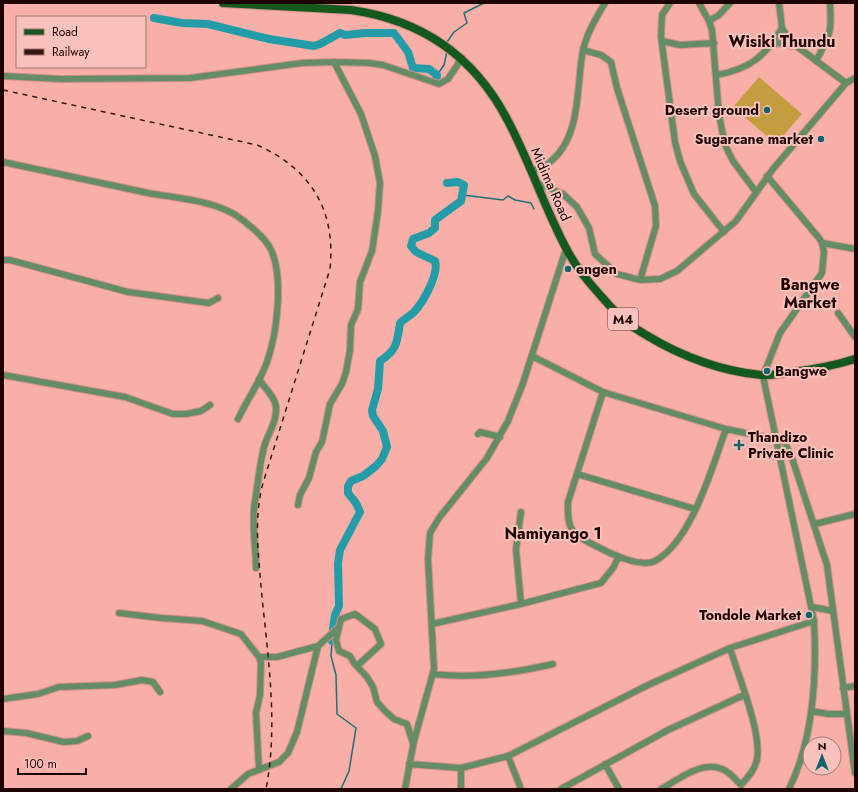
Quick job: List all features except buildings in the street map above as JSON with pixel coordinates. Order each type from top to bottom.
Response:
[{"type":"main road","name":"Midima Road","points":[[223,3],[368,12],[386,17],[424,32],[462,58],[494,95],[510,125],[566,249],[584,278],[626,322],[672,350],[691,358],[731,370],[763,376],[822,369],[855,359]]},
{"type":"street","points":[[531,172],[548,163],[567,143],[573,120],[583,50],[594,21],[605,3]]},
{"type":"street","points":[[670,3],[662,14],[662,41],[675,142],[680,161],[694,194],[724,232]]},
{"type":"street","points":[[699,3],[710,21],[714,43],[719,115],[725,145],[733,161],[756,192]]},
{"type":"street","points":[[710,21],[719,15],[730,3]]},
{"type":"street","points":[[779,3],[782,28],[796,47],[846,83]]},
{"type":"street","points":[[816,61],[830,33],[830,3]]},
{"type":"street","points":[[717,76],[750,65],[770,45],[782,28]]},
{"type":"street","points":[[662,41],[680,45],[714,43]]},
{"type":"street","points":[[770,45],[782,43],[796,47]]},
{"type":"street","points":[[583,50],[601,55],[612,62],[617,88],[655,206],[656,226],[640,280]]},
{"type":"street","points":[[3,76],[61,79],[190,78],[302,63],[369,62],[383,65],[439,84],[448,79],[462,58]]},
{"type":"street","points":[[298,505],[300,495],[309,478],[316,452],[322,442],[330,404],[342,384],[346,372],[350,350],[351,325],[358,309],[360,282],[372,251],[378,211],[380,184],[375,156],[361,114],[334,62]]},
{"type":"street","points":[[536,183],[563,194],[577,207],[589,228],[595,254],[617,274],[640,280],[660,279],[678,271],[724,232],[742,213],[767,176],[846,83],[855,78]]},
{"type":"street","points":[[3,162],[154,194],[201,202],[228,211],[252,228],[268,246],[276,266],[278,294],[276,320],[267,362],[238,418]]},
{"type":"street","points":[[767,176],[822,243],[824,252],[822,272],[780,333],[763,376],[775,440],[814,620],[815,658],[811,711],[791,788]]},
{"type":"street","points":[[822,243],[855,249]]},
{"type":"street","points":[[404,789],[413,745],[433,674],[435,659],[428,554],[430,534],[439,518],[487,458],[500,437],[516,404],[566,249]]},
{"type":"street","points":[[3,260],[10,260],[85,279],[128,292],[209,303],[218,298]]},
{"type":"street","points":[[838,313],[855,337]]},
{"type":"street","points":[[532,356],[603,392],[726,429],[784,441],[791,456],[815,524],[827,566],[846,714],[853,747],[855,774]]},
{"type":"street","points":[[3,375],[39,380],[125,397],[173,414],[201,412],[210,405]]},
{"type":"street","points":[[256,568],[254,504],[265,444],[273,428],[276,413],[276,405],[273,398],[264,388],[259,379]]},
{"type":"street","points":[[603,392],[577,474],[568,508],[567,519],[574,535],[618,558],[645,562],[655,561],[680,540],[696,509],[726,429]]},
{"type":"street","points":[[478,434],[480,432],[500,437]]},
{"type":"street","points":[[577,474],[696,509]]},
{"type":"street","points":[[521,512],[516,550],[521,604]]},
{"type":"street","points":[[815,524],[854,515]]},
{"type":"street","points":[[432,624],[521,604],[601,583],[613,568],[618,558]]},
{"type":"street","points":[[812,607],[833,611]]},
{"type":"street","points":[[119,613],[202,621],[241,634],[259,657],[261,663],[260,695],[256,713],[258,770]]},
{"type":"street","points":[[357,666],[381,644],[378,634],[370,625],[355,614],[341,620],[338,628],[337,646],[339,651],[350,656],[357,666],[370,682],[377,702],[385,711],[394,719],[407,724],[413,745]]},
{"type":"street","points":[[409,764],[461,768],[508,756],[646,686],[730,648],[814,620]]},
{"type":"street","points":[[259,657],[277,657],[318,646],[338,628]]},
{"type":"street","points":[[231,789],[248,774],[279,762],[288,753],[292,746],[305,703],[309,680],[318,646]]},
{"type":"street","points":[[661,789],[697,770],[707,767],[721,768],[728,772],[740,787],[754,770],[757,759],[757,734],[730,648]]},
{"type":"street","points":[[433,674],[461,675],[516,672],[552,664]]},
{"type":"street","points":[[3,699],[38,694],[56,688],[115,685],[142,680],[153,682],[160,692]]},
{"type":"street","points":[[843,688],[855,686]]},
{"type":"street","points":[[561,789],[668,730],[744,695]]},
{"type":"street","points":[[811,711],[828,714],[846,714]]},
{"type":"street","points":[[3,731],[26,733],[64,742],[75,742],[88,736]]},
{"type":"street","points":[[508,756],[521,789]]},
{"type":"street","points":[[605,764],[619,789]]},
{"type":"street","points":[[461,768],[461,789]]},
{"type":"shaded area","name":"Desert ground","points":[[759,77],[802,114],[776,144],[733,107]]},
{"type":"waterway","points":[[447,42],[454,32],[467,23],[464,13],[484,3]]},
{"type":"waterway","points":[[154,18],[182,23],[208,24],[269,39],[314,46],[340,33],[345,35],[394,33],[408,52],[413,68],[429,69],[437,75],[436,81]]},
{"type":"waterway","points":[[437,75],[444,65],[447,51]]},
{"type":"waterway","points":[[333,629],[335,615],[339,606],[338,563],[340,550],[360,512],[356,503],[348,493],[348,486],[351,481],[363,476],[376,466],[382,459],[387,447],[383,431],[373,416],[372,410],[378,389],[380,361],[393,349],[397,341],[400,323],[418,307],[433,280],[436,266],[435,261],[416,252],[411,246],[413,239],[429,233],[435,228],[435,220],[461,201],[464,185],[458,182],[447,183]]},
{"type":"waterway","points":[[463,195],[503,200],[508,196],[515,200],[531,203],[534,209]]},
{"type":"waterway","points":[[332,641],[333,633]]},
{"type":"waterway","points":[[332,641],[331,656],[336,675],[337,714],[356,728],[349,771],[341,789]]},
{"type":"railway","points":[[3,90],[257,145],[276,155],[292,166],[305,179],[316,194],[324,210],[329,228],[331,248],[330,269],[263,483],[258,509],[258,547],[269,662],[272,713],[272,739],[266,789]]},
{"type":"place","name":"Desert ground","points":[[767,110]]},
{"type":"place","name":"Sugarcane market","points":[[821,139]]},
{"type":"place","name":"engen","points":[[568,269]]},
{"type":"place","name":"Bangwe","points":[[767,371]]},
{"type":"place","name":"Thandizo Private Clinic","points":[[739,445]]},
{"type":"place","name":"Tondole Market","points":[[809,615]]},
{"type":"district","name":"Wisiki Thundu","points":[[782,41]]},
{"type":"district","name":"Bangwe Market","points":[[810,293]]},
{"type":"district","name":"Namiyango 1","points":[[553,533]]}]
